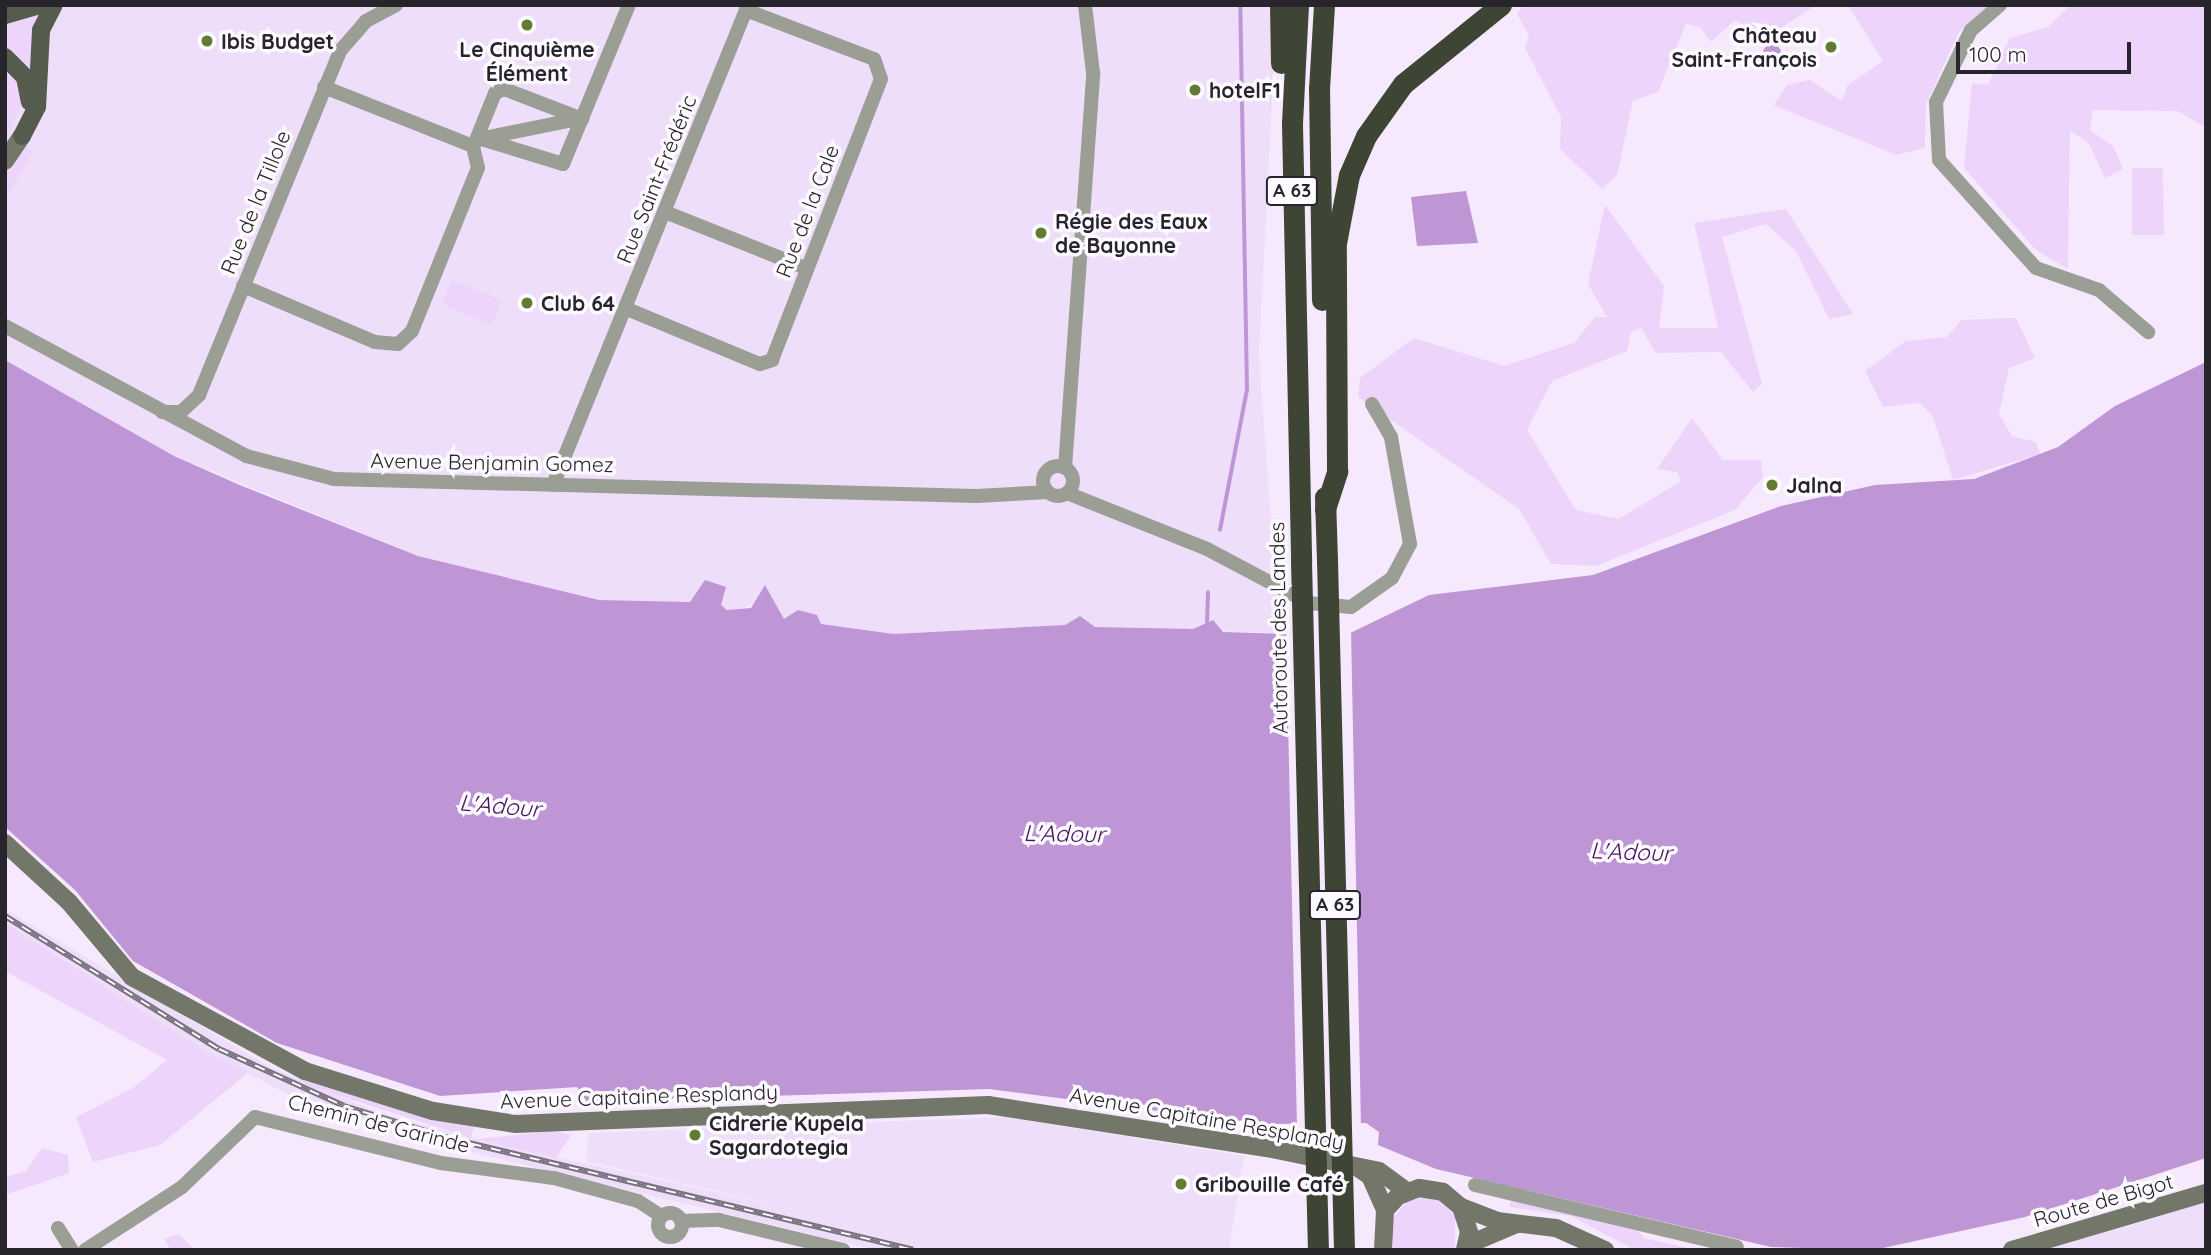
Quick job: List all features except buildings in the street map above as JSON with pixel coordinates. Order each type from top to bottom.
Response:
[{"type":"highway","points":[[1280,5],[1297,378]]},
{"type":"highway","name":"Autoroute des Landes","points":[[1298,5],[1292,124],[1318,1250]]},
{"type":"highway","name":"A 63","points":[[1324,5],[1318,172],[1344,1250]]},
{"type":"highway","points":[[1325,509],[1337,471],[1336,243],[1349,175],[1366,136],[1403,84],[1501,5]]},
{"type":"main road","points":[[5,15],[40,5]]},
{"type":"main road","points":[[5,161],[37,107],[41,30],[54,5]]},
{"type":"main road","points":[[5,57],[29,88],[22,136]]},
{"type":"main road","name":"Avenue Capitaine Resplandy","points":[[5,843],[62,894],[132,978],[305,1071],[433,1111],[515,1124],[988,1105],[1379,1171],[1407,1191]]},
{"type":"main road","name":"Avenue Capitaine Resplandy","points":[[1358,1168],[1370,1177],[1385,1210]]},
{"type":"main road","points":[[1383,1250],[1385,1210],[1407,1191],[1431,1188],[1461,1208],[1517,1224],[1556,1228],[1605,1250]]},
{"type":"main road","name":"Route de Bigot","points":[[2012,1250],[2206,1193]]},
{"type":"main road","points":[[1461,1208],[1466,1247],[1517,1224]]},
{"type":"street","name":"Rue de la Tillole","points":[[161,412],[181,412],[199,395],[324,87],[351,34],[396,5]]},
{"type":"street","points":[[324,87],[476,142],[560,166],[629,5]]},
{"type":"street","points":[[1061,477],[1062,435],[1093,73],[1085,5]]},
{"type":"street","points":[[2000,5],[1970,30],[1936,102],[1939,160],[2036,268],[2099,290],[2148,332]]},
{"type":"street","name":"Rue Saint-Frédéric","points":[[553,485],[627,309],[747,7]]},
{"type":"street","name":"Rue de la Cale","points":[[627,309],[760,364],[772,360],[881,79],[874,60],[747,7]]},
{"type":"street","points":[[243,286],[375,342],[398,344],[412,331],[478,167],[476,142],[495,93],[504,89],[582,119]]},
{"type":"street","points":[[476,142],[582,119]]},
{"type":"street","points":[[665,212],[806,268]]},
{"type":"street","name":"Avenue Benjamin Gomez","points":[[5,326],[246,456],[310,474],[553,485],[1015,496],[1048,492],[1061,477]]},
{"type":"street","points":[[1061,477],[1099,501],[1207,549],[1331,610],[1351,607],[1392,578],[1407,559],[1411,528],[1391,437],[1372,404]]},
{"type":"street","points":[[1015,496],[1061,477]]},
{"type":"street","name":"Chemin de Garinde","points":[[85,1250],[182,1187],[255,1117],[467,1168],[554,1178],[638,1201],[661,1216]]},
{"type":"street","points":[[1475,1185],[1737,1247]]},
{"type":"street","points":[[681,1221],[678,1234],[665,1236],[658,1230],[661,1216],[670,1213],[681,1221],[719,1220],[843,1250]]},
{"type":"street","points":[[58,1228],[72,1250]]},
{"type":"street","points":[[657,1250],[665,1236]]},
{"type":"shaded area","points":[[5,5],[1271,5],[1275,41],[1259,355],[1279,633],[1095,627],[1080,616],[1065,625],[894,634],[784,619],[772,607],[773,596],[734,611],[690,602],[599,600],[418,556],[174,456],[5,360]]},
{"type":"shaded area","points":[[1524,5],[1816,5],[1766,38],[1735,20],[1711,42],[1700,27],[1686,24],[1658,92],[1633,101],[1617,176],[1602,189],[1560,149],[1561,117],[1525,48],[1529,35],[1517,14]]},
{"type":"shaded area","points":[[1848,5],[1991,5],[1959,32],[1926,104],[1925,148],[1896,155],[1774,105],[1787,85],[1810,80],[1842,101],[1847,86],[1883,61]]},
{"type":"shaded area","points":[[2071,5],[2206,5],[2206,128],[2178,111],[2093,110],[2090,130],[2113,146],[2123,169],[2105,178],[2089,144],[2070,130],[2068,269],[2036,250],[1964,168],[1972,83],[1988,85],[2010,38],[2048,27]]},
{"type":"shaded area","points":[[41,14],[34,75],[5,57],[5,25]]},
{"type":"shaded area","points":[[5,67],[20,78],[25,98],[5,138]]},
{"type":"shaded area","points":[[25,145],[33,152],[5,201],[5,174]]},
{"type":"shaded area","points":[[2132,168],[2163,168],[2164,235],[2132,235]]},
{"type":"shaded area","points":[[1605,205],[1664,286],[1659,328],[1718,328],[1694,223],[1786,209],[1853,314],[1829,319],[1796,251],[1766,224],[1722,237],[1762,384],[1753,392],[1721,352],[1656,353],[1641,328],[1631,332],[1627,351],[1552,381],[1527,430],[1576,510],[1619,519],[1681,481],[1677,472],[1657,469],[1692,418],[1723,460],[1761,460],[1763,477],[1735,510],[1596,566],[1551,564],[1519,509],[1358,397],[1360,378],[1414,338],[1504,366],[1574,343],[1595,317],[1607,317],[1588,284]]},
{"type":"shaded area","points":[[452,280],[502,300],[492,325],[442,304]]},
{"type":"shaded area","points":[[2016,318],[2035,358],[2009,368],[1999,414],[2012,436],[2036,442],[2040,454],[1953,480],[1933,417],[1920,403],[1883,407],[1865,371],[1906,341],[1947,337],[1961,320]]},
{"type":"shaded area","points":[[5,909],[272,1068],[378,1112],[471,1138],[833,1218],[586,1161],[589,1133],[1006,1117],[1244,1156],[1229,1250],[876,1250],[384,1131],[306,1104],[204,1050],[5,923]]},
{"type":"shaded area","points":[[5,923],[204,1050],[249,1072],[160,1145],[93,1162],[76,1117],[133,1088],[167,1060],[5,971]]},
{"type":"shaded area","points":[[274,1064],[474,1127],[471,1138],[312,1087]]},
{"type":"shaded area","points":[[554,1131],[571,1135],[556,1158],[477,1139]]},
{"type":"shaded area","points":[[42,1148],[68,1155],[69,1173],[5,1195],[5,1177],[26,1171]]},
{"type":"shaded area","points":[[1422,1198],[1438,1200],[1455,1216],[1455,1250],[1393,1250],[1392,1219],[1407,1202]]},
{"type":"shaded area","points":[[1512,1199],[1638,1231],[1644,1238],[1697,1250],[1635,1250],[1571,1216],[1509,1207]]},
{"type":"shaded area","points":[[2206,1202],[2206,1250],[2046,1250],[2158,1217]]},
{"type":"shaded area","points":[[179,1234],[195,1250],[171,1250],[164,1239]]},
{"type":"water","points":[[1772,44],[1778,47],[1781,53],[1778,59],[1772,62],[1766,59],[1763,53],[1766,47]]},
{"type":"water","points":[[1466,191],[1478,243],[1417,246],[1411,197]]},
{"type":"water","name":"L'Adour","points":[[5,360],[174,456],[242,486],[418,556],[599,600],[690,602],[705,580],[726,587],[721,605],[727,610],[751,608],[765,585],[784,619],[798,610],[817,615],[821,624],[894,634],[1065,625],[1080,616],[1095,627],[1193,629],[1213,620],[1223,632],[1344,636],[1429,595],[1593,575],[1781,506],[1875,485],[1974,479],[2058,447],[2115,406],[2206,362],[2206,1158],[2025,1217],[1874,1250],[1771,1247],[1436,1169],[1378,1145],[1379,1132],[1366,1123],[1259,1124],[989,1089],[587,1102],[577,1087],[440,1096],[277,1043],[133,961],[75,890],[5,827]]},
{"type":"pier","points":[[1286,630],[1351,631],[1361,1127],[1297,1128]]},
{"type":"waterway","points":[[1220,530],[1247,390],[1240,5]]},
{"type":"waterway","points":[[1207,623],[1208,593]]},
{"type":"railway","points":[[5,916],[219,1049],[344,1106],[452,1139],[913,1250]]},
{"type":"place","name":"Le Cinquième Élément","points":[[527,25]]},
{"type":"place","name":"Ibis Budget","points":[[207,41]]},
{"type":"place","name":"Château Saint-François","points":[[1831,47]]},
{"type":"place","name":"hotelF1","points":[[1195,90]]},
{"type":"place","name":"Régie des Eaux de Bayonne","points":[[1041,233]]},
{"type":"place","name":"Club 64","points":[[527,303]]},
{"type":"place","name":"Jalna","points":[[1772,485]]},
{"type":"place","name":"Cidrerie Kupela Sagardotegia","points":[[695,1135]]},
{"type":"place","name":"Gribouille Café","points":[[1181,1184]]}]
